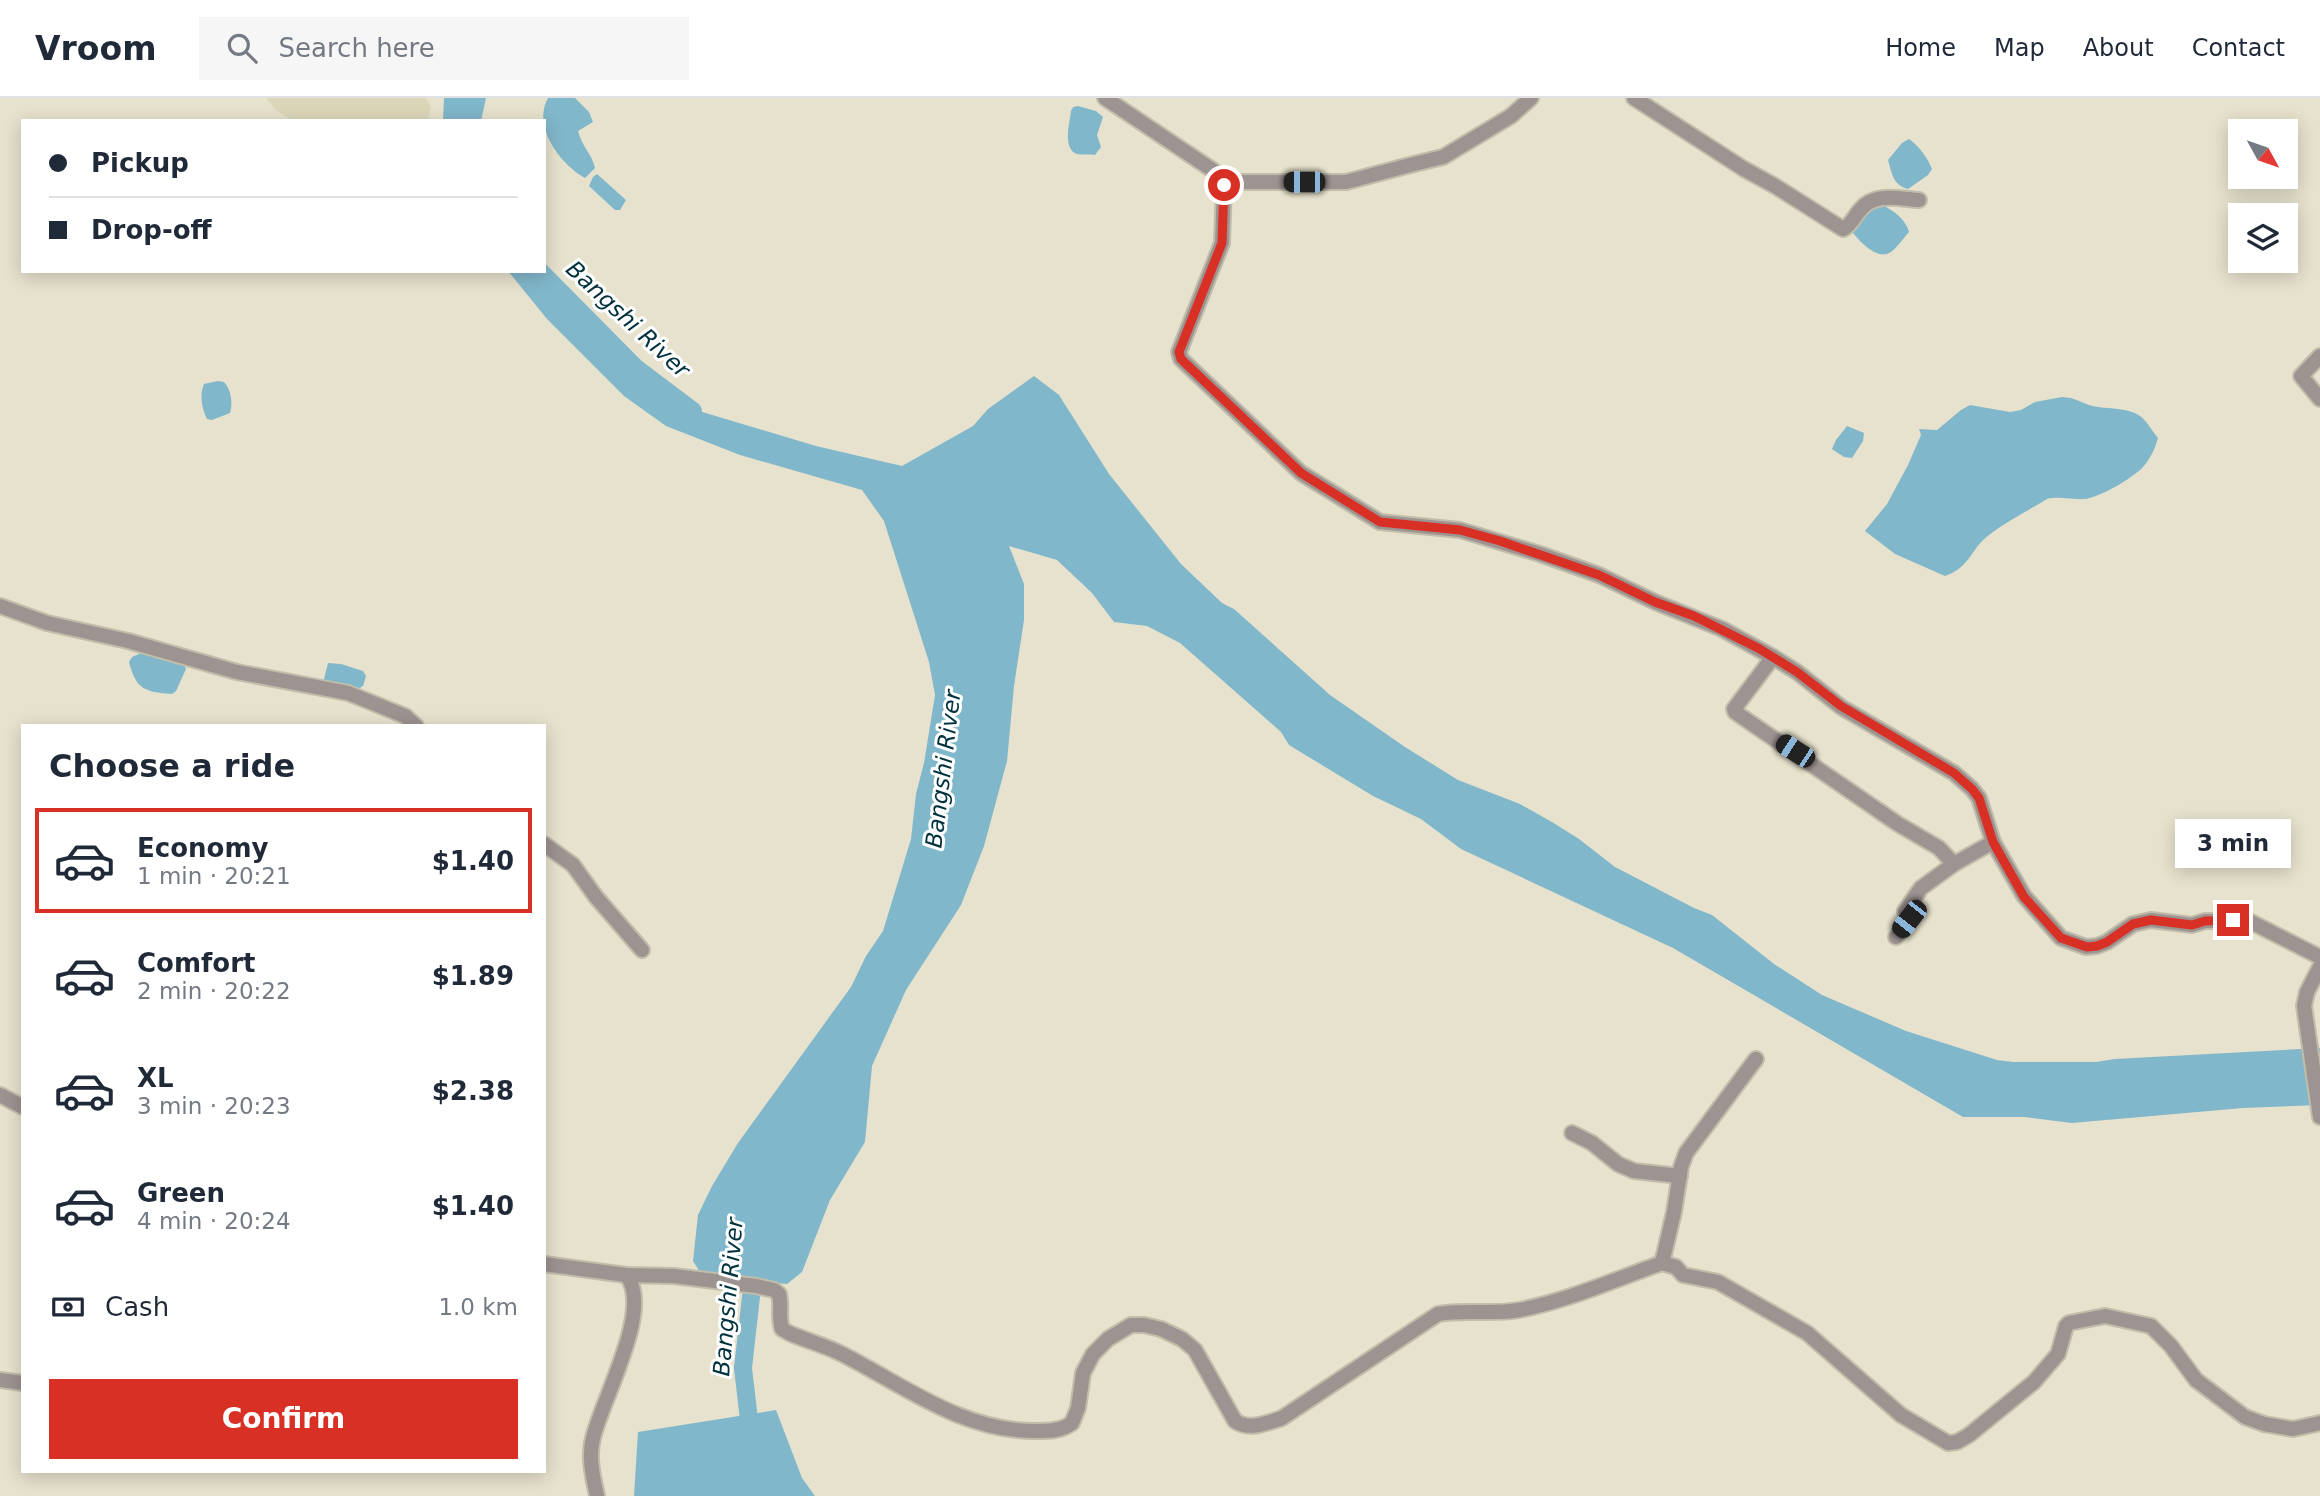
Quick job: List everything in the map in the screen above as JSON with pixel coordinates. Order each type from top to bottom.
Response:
[{"type":"street","points":[[1105,98],[1221,178],[1225,203],[1222,243],[1179,352],[1181,359],[1301,473],[1380,522],[1460,530],[1540,554],[1599,575],[1655,602],[1722,629],[1773,657],[1841,706],[1954,773],[1972,789],[1979,798],[1993,842],[2024,897],[2062,939],[2087,947],[2097,946],[2133,924],[2151,920],[2192,925],[2205,921],[2249,921],[2320,957]]},
{"type":"street","points":[[1221,178],[1241,182],[1346,182],[1443,157],[1511,116],[1531,98]]},
{"type":"street","points":[[1634,98],[1836,227],[1848,227],[1862,207],[1877,198],[1919,200]]},
{"type":"street","points":[[2320,356],[2301,376],[2320,399]]},
{"type":"street","points":[[0,606],[47,623],[128,641],[237,672],[348,693],[405,716],[414,724]]},
{"type":"street","points":[[1773,657],[1734,709],[1735,712],[1898,824],[1939,848],[1954,864]]},
{"type":"street","points":[[1896,937],[1910,918],[1905,912],[1918,892],[1954,864],[1993,842]]},
{"type":"street","points":[[546,846],[573,866],[642,950]]},
{"type":"street","points":[[2320,967],[2307,992],[2304,1006],[2320,1117]]},
{"type":"street","points":[[1662,1263],[1686,1153],[1756,1059]]},
{"type":"street","points":[[0,1096],[21,1106]]},
{"type":"street","points":[[1572,1133],[1592,1143],[1618,1164],[1634,1171],[1680,1176]]},
{"type":"street","points":[[546,1264],[626,1275],[674,1276],[774,1290],[781,1301],[779,1322],[782,1329],[840,1353],[909,1393],[986,1426],[1021,1431],[1052,1431],[1072,1423],[1078,1408],[1083,1373],[1093,1354],[1108,1339],[1131,1325],[1149,1326],[1182,1339],[1195,1350],[1235,1420],[1244,1426],[1258,1426],[1282,1418],[1438,1314],[1518,1310],[1575,1294],[1662,1263],[1676,1267],[1683,1275],[1718,1282],[1807,1333],[1901,1415],[1948,1443],[1957,1442],[1969,1435],[2034,1382],[2058,1354],[2066,1326],[2105,1316],[2155,1328],[2196,1380],[2245,1417],[2264,1424],[2293,1429],[2320,1423]]},
{"type":"street","points":[[597,1496],[591,1464],[592,1440],[601,1410],[619,1368],[635,1308],[634,1288],[626,1275]]},
{"type":"street","points":[[0,1380],[21,1383]]},
{"type":"shaded area","points":[[266,98],[426,98],[431,107],[428,119],[290,119],[276,110]]},
{"type":"water","points":[[444,98],[486,98],[481,119],[443,119]]},
{"type":"water","points":[[548,98],[575,98],[589,112],[593,122],[578,131],[595,168],[585,178],[566,164],[551,143],[546,132],[544,109]]},
{"type":"water","points":[[1078,106],[1096,111],[1103,117],[1097,135],[1101,147],[1095,155],[1077,154],[1070,147],[1068,135],[1071,111]]},
{"type":"water","points":[[1909,139],[1922,152],[1932,169],[1908,189],[1896,182],[1888,160],[1902,143]]},
{"type":"water","points":[[597,174],[626,200],[620,210],[615,210],[589,186]]},
{"type":"water","points":[[1879,204],[1897,215],[1909,232],[1894,249],[1884,254],[1867,248],[1851,230],[1873,205]]},
{"type":"water","points":[[510,273],[538,273],[650,382],[699,411],[816,446],[902,466],[973,426],[988,409],[1034,376],[1059,395],[1109,474],[1181,564],[1222,603],[1234,609],[1330,695],[1458,780],[1520,804],[1579,839],[1615,867],[1712,915],[1774,964],[1822,995],[1906,1031],[1997,1060],[2013,1062],[2096,1062],[2320,1048],[2320,1105],[2243,1108],[2072,1123],[2025,1117],[1963,1117],[1673,948],[1461,849],[1421,819],[1373,796],[1289,745],[1281,732],[1180,643],[1147,626],[1114,622],[1092,593],[1057,560],[1009,546],[1024,584],[1024,620],[1007,761],[984,846],[961,905],[906,990],[872,1066],[865,1142],[830,1200],[802,1272],[787,1284],[700,1272],[693,1261],[698,1215],[712,1186],[738,1143],[851,987],[866,956],[883,931],[911,839],[916,794],[935,695],[929,662],[884,521],[862,490],[740,455],[666,426],[624,396],[547,319]]},
{"type":"water","points":[[224,382],[230,392],[230,413],[212,420],[207,419],[202,402],[202,388],[204,384]]},
{"type":"water","points":[[2062,397],[2089,405],[2128,411],[2143,418],[2158,438],[2143,467],[2116,486],[2091,498],[2047,499],[1989,535],[1960,568],[1945,576],[1895,554],[1865,531],[1887,504],[1908,465],[1921,435],[1919,429],[1937,430],[1970,405],[2010,412],[2021,410],[2035,402]]},
{"type":"water","points":[[1847,426],[1864,433],[1863,441],[1852,458],[1844,457],[1832,449]]},
{"type":"water","points":[[141,653],[156,654],[184,665],[186,669],[176,691],[172,694],[154,692],[138,683],[129,662],[132,657]]},
{"type":"water","points":[[328,663],[363,671],[366,676],[363,686],[358,689],[323,683]]},
{"type":"water","points":[[776,1410],[802,1478],[815,1496],[634,1496],[638,1432]]},
{"type":"waterway","name":"Bangshi River","points":[[542,273],[636,368],[693,411]]},
{"type":"waterway","name":"Bangshi River","points":[[751,1437],[743,1368],[754,1270]]},
{"type":"route","points":[[1224,185],[1222,243],[1179,352],[1181,359],[1301,473],[1380,522],[1460,530],[1540,554],[1599,575],[1655,602],[1694,616],[1758,648],[1797,672],[1841,706],[1954,773],[1972,789],[1979,798],[1993,842],[2024,897],[2061,938],[2087,947],[2097,946],[2133,924],[2151,920],[2192,925],[2205,921],[2233,920]]}]
